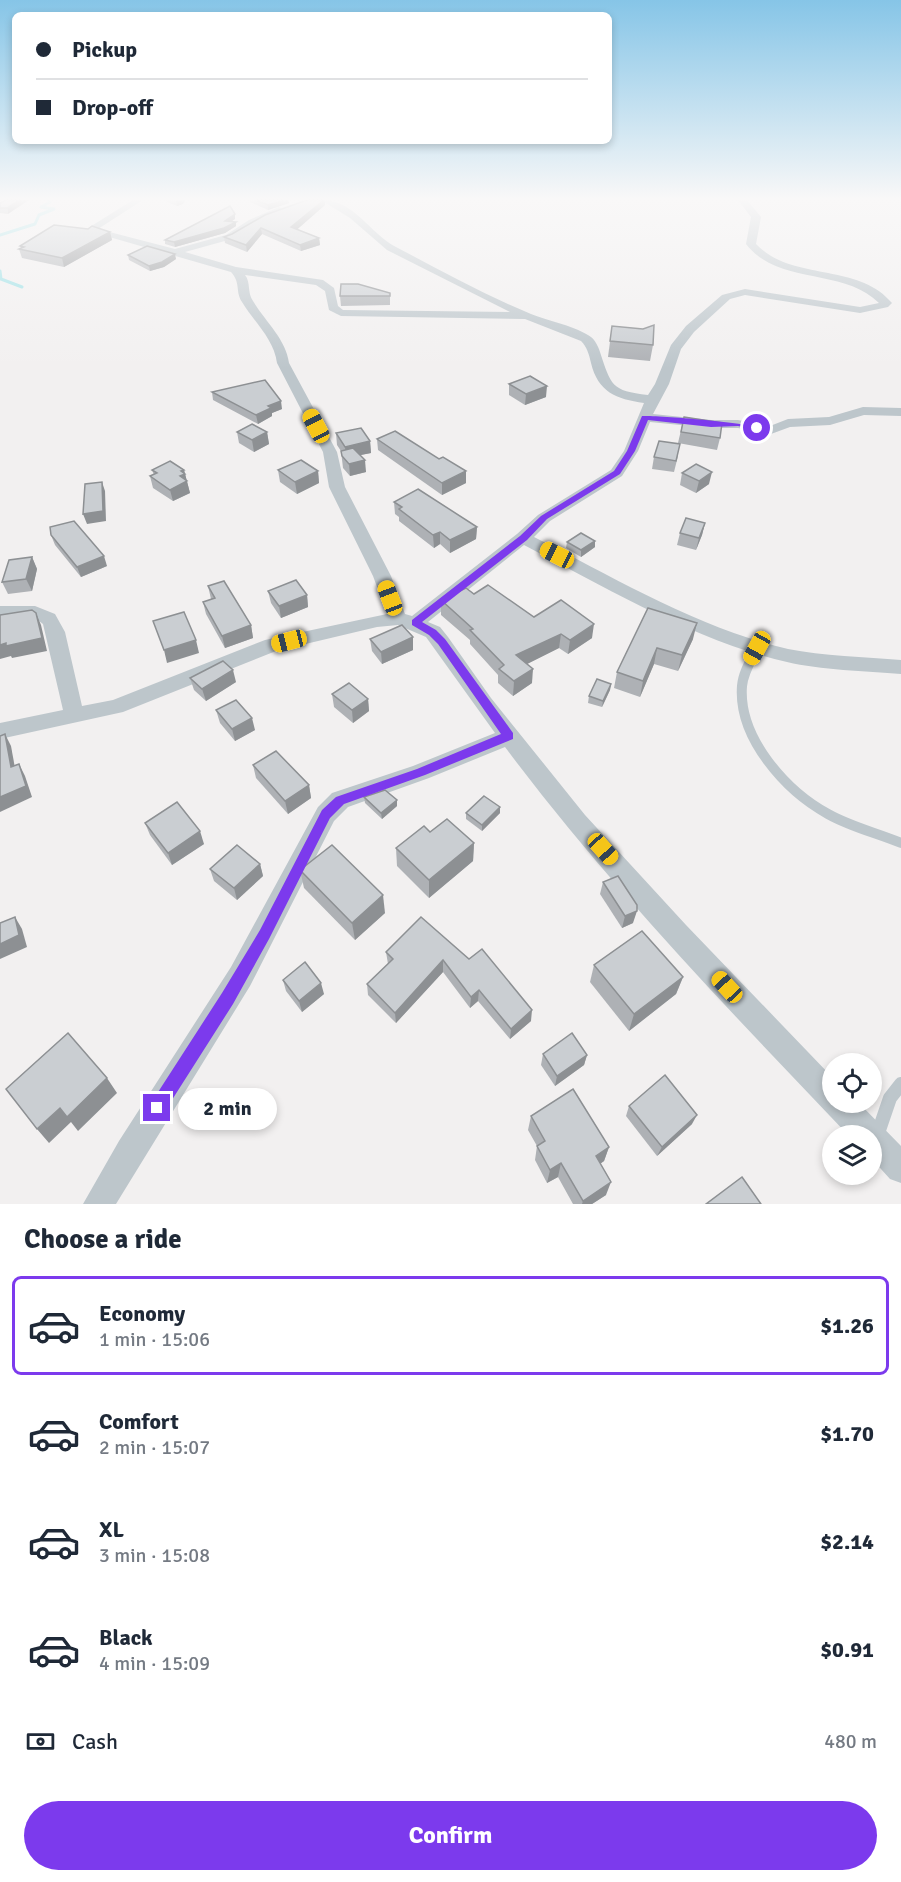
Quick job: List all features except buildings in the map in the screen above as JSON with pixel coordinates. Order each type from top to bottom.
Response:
[{"type":"street","points":[[190,256],[235,270],[319,282],[330,290],[333,308],[341,313],[526,316]]},
{"type":"street","points":[[406,256],[526,316],[590,341],[599,373],[610,389],[652,400]]},
{"type":"street","points":[[764,256],[791,267],[870,290],[882,297],[886,303],[884,305]]},
{"type":"street","points":[[235,270],[243,279],[243,291],[251,310],[265,325],[280,350],[283,363],[330,452],[338,487],[407,621],[433,633],[509,736],[571,814],[673,928],[822,1087]]},
{"type":"street","points":[[0,731],[116,707],[272,645],[334,630],[407,621],[524,538],[560,506],[617,473],[627,458],[681,338],[721,301],[735,293],[756,293],[839,309],[873,309],[884,305],[901,307]]},
{"type":"street","points":[[645,417],[711,424],[738,424],[771,430],[788,423],[830,421],[863,411],[901,412]]},
{"type":"street","points":[[524,538],[660,608],[719,635],[789,656],[901,667]]},
{"type":"street","points":[[0,612],[32,612],[45,615],[51,621],[56,632],[74,716]]},
{"type":"street","points":[[99,1204],[122,1163],[265,935],[326,814],[340,800],[421,772],[509,736]]},
{"type":"street","points":[[848,1113],[859,1125]]},
{"type":"street","points":[[882,1148],[901,1168]]},
{"type":"lane","points":[[757,648],[742,685],[742,708],[749,728],[778,773],[796,792],[827,813],[901,843]]},
{"type":"lane","points":[[878,1125],[890,1098],[901,1084]]},
{"type":"waterway","points":[[0,271],[1,279],[22,287]]},
{"type":"route","points":[[157,1108],[228,998],[265,935],[326,814],[340,800],[421,772],[509,736],[441,642],[433,633],[415,623],[524,538],[560,506],[617,473],[631,451],[645,417],[711,424],[738,424],[757,428]]}]
